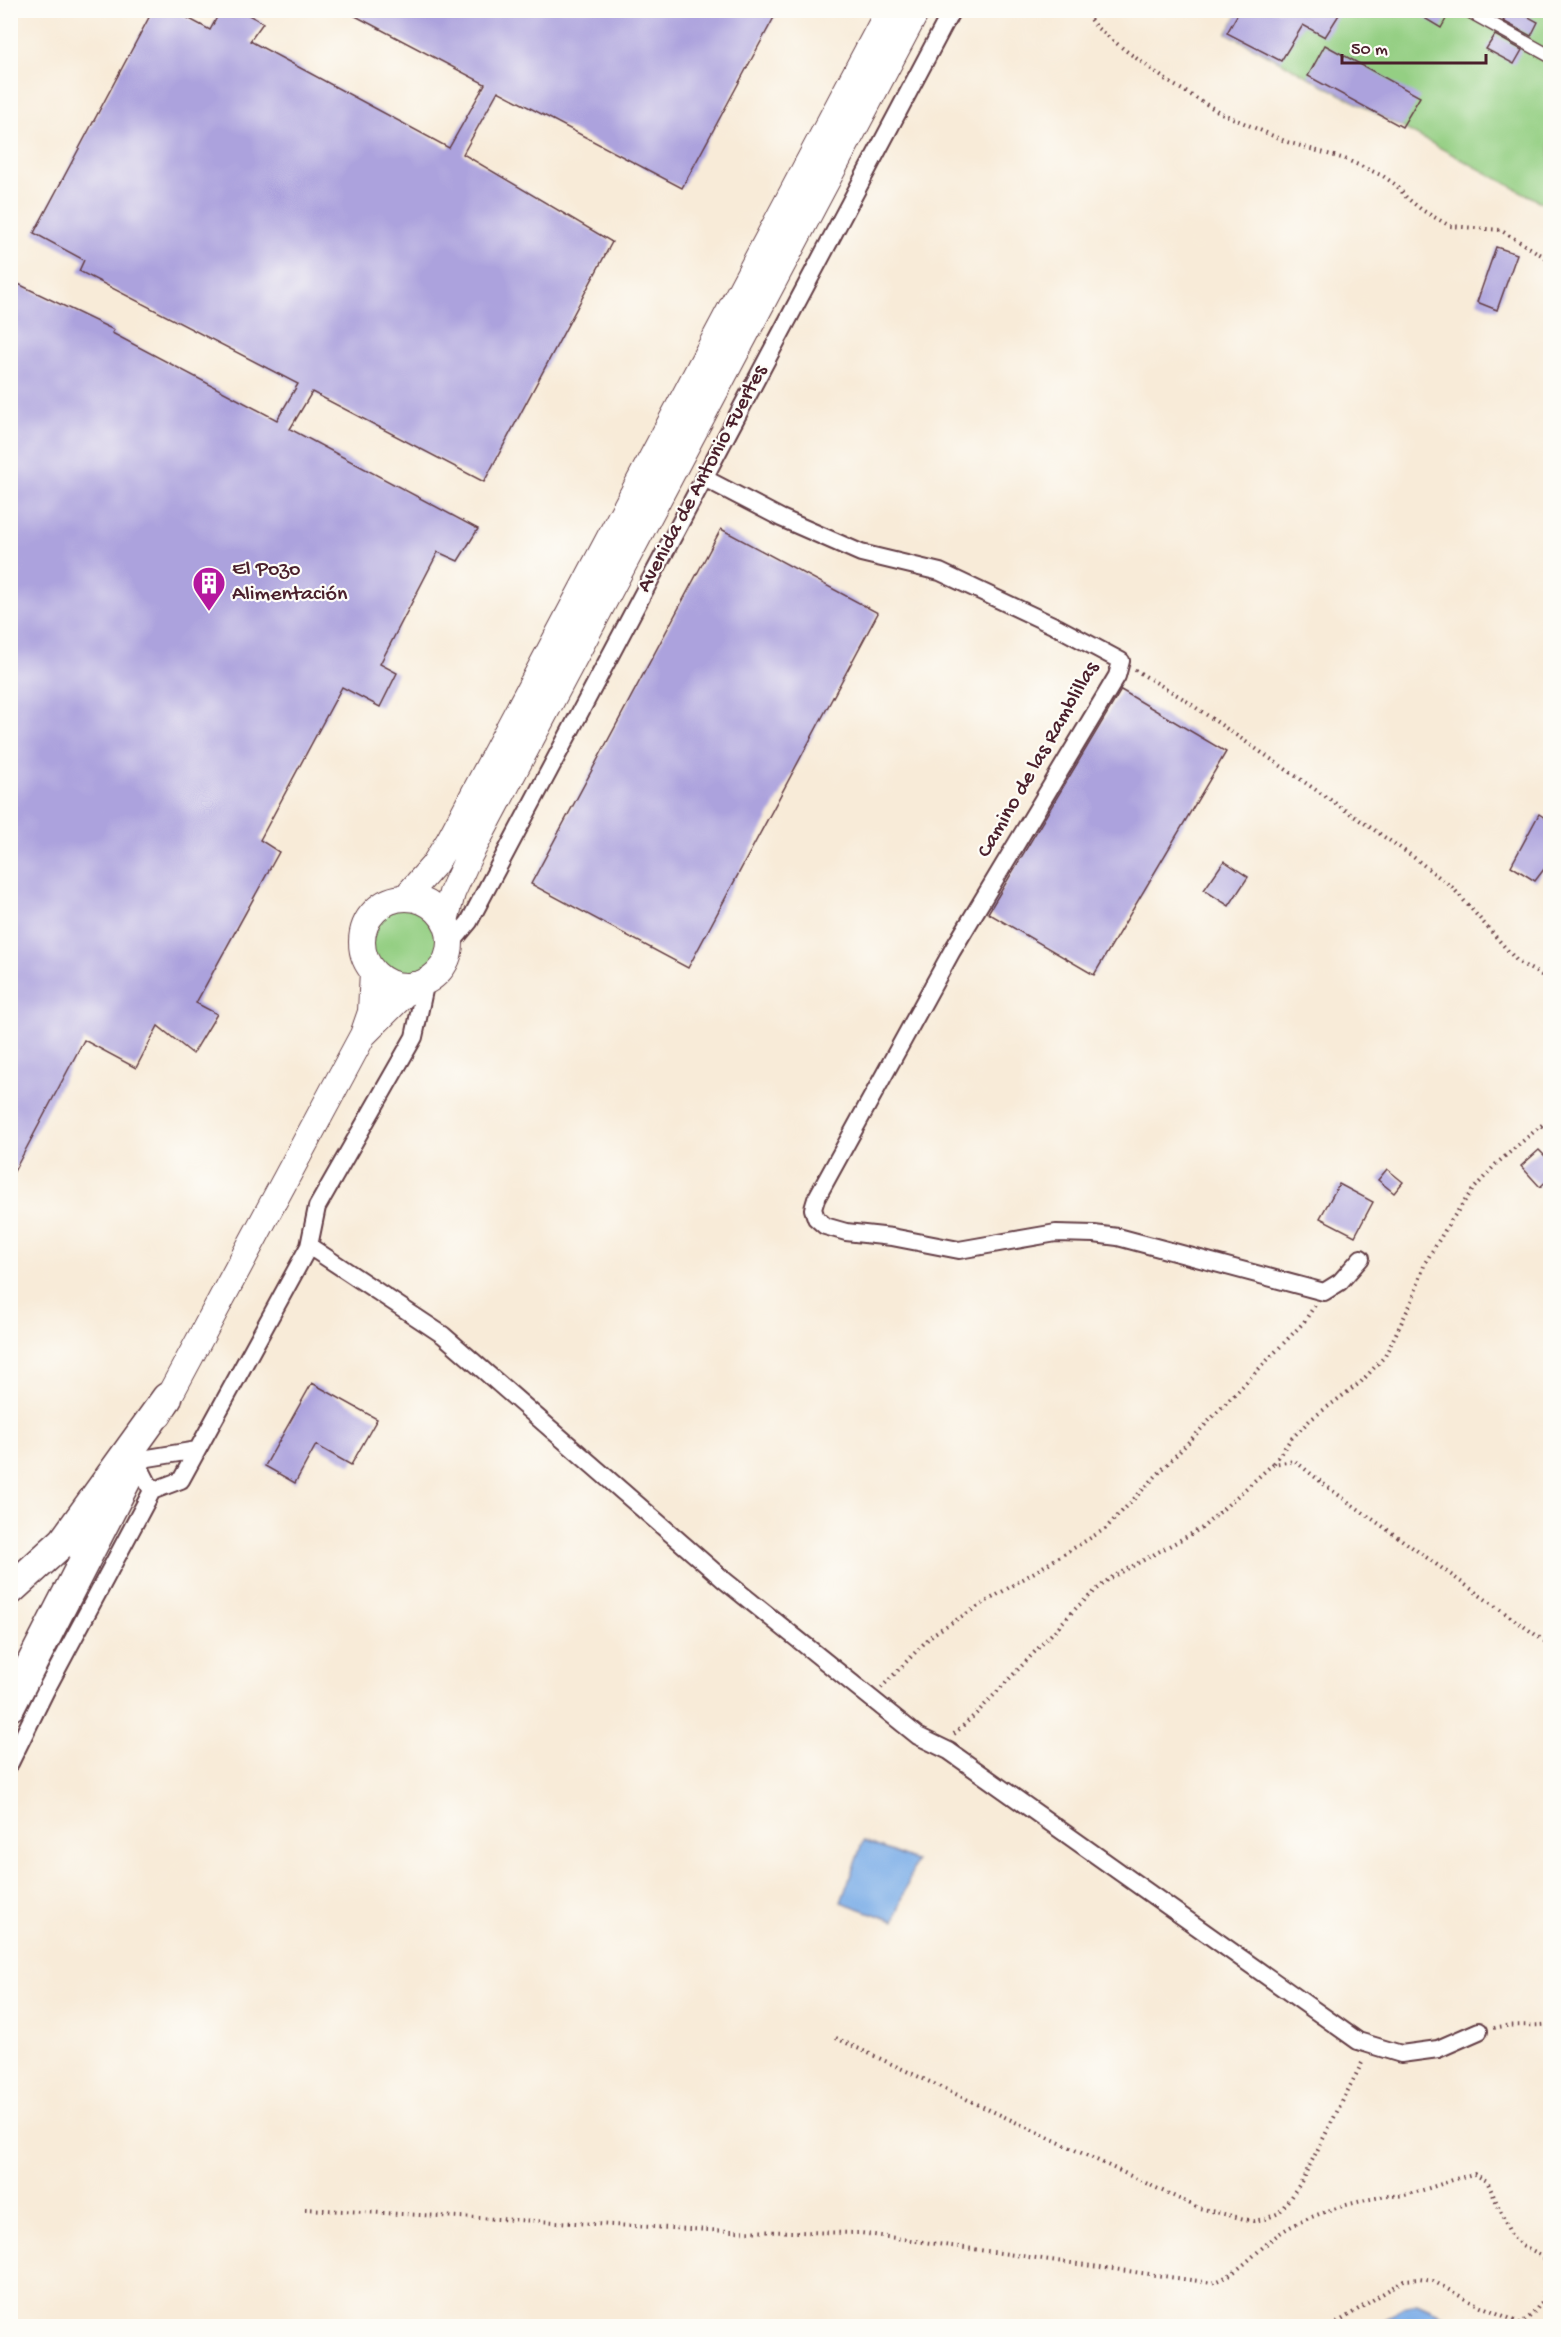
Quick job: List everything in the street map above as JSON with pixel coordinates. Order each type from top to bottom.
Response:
[{"type":"highway","points":[[10,1590],[64,1541],[167,1398]]},
{"type":"highway","points":[[10,1706],[136,1460]]},
{"type":"highway","points":[[10,1686],[49,1632]]},
{"type":"main road","points":[[405,898],[434,865],[449,841],[889,10]]},
{"type":"main road","name":"Avenida de Antonio Fuertes","points":[[448,933],[452,893],[468,858],[917,10]]},
{"type":"main road","points":[[363,1035],[419,983],[438,972],[447,959],[448,933],[438,911],[417,899],[405,898],[391,901],[378,908],[369,918],[363,932],[362,945],[366,959],[373,971],[385,980],[398,985],[419,983]]},
{"type":"main road","points":[[136,1460],[167,1398],[363,1035],[371,1012],[373,971]]},
{"type":"street","name":"Avenida de Antonio Fuertes","points":[[448,933],[469,922],[952,10]]},
{"type":"street","points":[[1467,10],[1551,56]]},
{"type":"street","name":"Camino de las Ramblillas","points":[[704,478],[781,518],[861,553],[940,572],[1059,628],[1121,662],[1117,676],[952,951],[855,1126],[816,1199],[813,1209],[816,1218],[825,1226],[846,1232],[892,1237],[959,1250],[1056,1233],[1118,1237],[1324,1292]]},
{"type":"street","points":[[10,1763],[46,1690],[152,1491],[181,1480],[309,1246],[317,1207],[414,1038],[419,983]]},
{"type":"street","points":[[309,1246],[443,1335],[724,1580],[918,1736],[950,1751],[1358,2041],[1401,2054],[1438,2049],[1479,2031]]},
{"type":"street","points":[[1324,1292],[1340,1282],[1361,1258]]},
{"type":"street","points":[[152,1491],[136,1460],[197,1449]]},
{"type":"path","points":[[1083,10],[1096,27],[1125,50],[1169,82],[1221,113],[1287,142],[1345,159],[1383,176],[1422,210],[1450,226],[1500,230],[1551,260]]},
{"type":"path","points":[[1121,662],[1182,698],[1412,855],[1453,888],[1518,963],[1551,980]]},
{"type":"path","points":[[940,1747],[978,1712],[1078,1606],[1109,1579],[1202,1528],[1273,1464],[1290,1440],[1310,1420],[1361,1382],[1384,1356],[1412,1301],[1425,1263],[1471,1191],[1496,1164],[1551,1118]]},
{"type":"path","points":[[1541,1126],[1551,1131]]},
{"type":"path","points":[[871,1698],[933,1634],[1105,1529],[1304,1322],[1324,1292]]},
{"type":"path","points":[[1273,1464],[1295,1461],[1330,1489],[1551,1645]]},
{"type":"path","points":[[1479,2031],[1508,2024],[1537,2026],[1551,2024]]},
{"type":"path","points":[[836,2038],[1199,2208],[1253,2221],[1279,2213],[1300,2184],[1372,2045]]},
{"type":"path","points":[[305,2209],[729,2231],[860,2233],[1212,2283],[1228,2278],[1272,2239],[1300,2222],[1381,2196],[1419,2192],[1474,2174],[1487,2181],[1511,2235],[1522,2246],[1543,2257],[1551,2265]]},
{"type":"path","points":[[1332,2326],[1404,2280],[1419,2279],[1433,2281],[1467,2300],[1520,2323],[1532,2316],[1539,2306],[1551,2275]]},
{"type":"green space","points":[[1240,11],[1550,11],[1550,207],[1227,33]]},
{"type":"green space","points":[[406,902],[421,905],[434,913],[442,926],[445,941],[442,956],[434,969],[421,977],[406,980],[391,977],[378,969],[370,956],[367,941],[370,926],[378,913],[391,905]]},
{"type":"water","points":[[863,1841],[916,1861],[894,1921],[841,1902]]},
{"type":"water","points":[[1417,2304],[1466,2326],[1376,2326],[1403,2307]]},
{"type":"building","name":"El Pozo Alimentación","points":[[153,10],[173,10],[210,30],[221,10],[240,10],[263,23],[250,41],[449,148],[485,84],[344,10],[778,10],[682,188],[498,91],[463,154],[612,242],[484,482],[312,392],[290,429],[478,529],[458,561],[438,552],[380,664],[397,673],[380,707],[342,687],[260,840],[279,852],[196,1003],[217,1014],[193,1054],[158,1026],[136,1068],[84,1040],[10,1179],[10,280],[114,330],[112,333],[277,420],[298,384],[79,271],[84,260],[34,233]]},
{"type":"building","points":[[1240,10],[1342,10],[1325,37],[1303,25],[1281,61],[1227,33]]},
{"type":"building","points":[[1411,10],[1451,10],[1441,28]]},
{"type":"building","points":[[1510,10],[1516,10],[1538,22],[1531,36],[1503,21]]},
{"type":"building","points":[[1495,35],[1522,50],[1514,64],[1486,49]]},
{"type":"building","points":[[1325,45],[1420,97],[1402,127],[1308,76]]},
{"type":"building","points":[[1496,247],[1517,254],[1497,310],[1477,302]]},
{"type":"building","points":[[721,529],[878,613],[688,968],[531,884]]},
{"type":"building","points":[[1121,690],[1226,752],[1094,975],[988,913]]},
{"type":"building","points":[[1539,814],[1551,822],[1551,860],[1535,881],[1511,866]]},
{"type":"building","points":[[1224,861],[1248,877],[1229,906],[1204,890]]},
{"type":"building","points":[[1539,1150],[1551,1162],[1551,1177],[1540,1187],[1521,1166]]},
{"type":"building","points":[[1387,1169],[1403,1182],[1394,1193],[1378,1180]]},
{"type":"building","points":[[1339,1184],[1373,1202],[1355,1236],[1320,1218]]},
{"type":"building","points":[[312,1383],[377,1419],[351,1465],[316,1445],[295,1483],[265,1466]]},
{"type":"place","name":"El Pozo Alimentación","points":[[209,612]]}]
